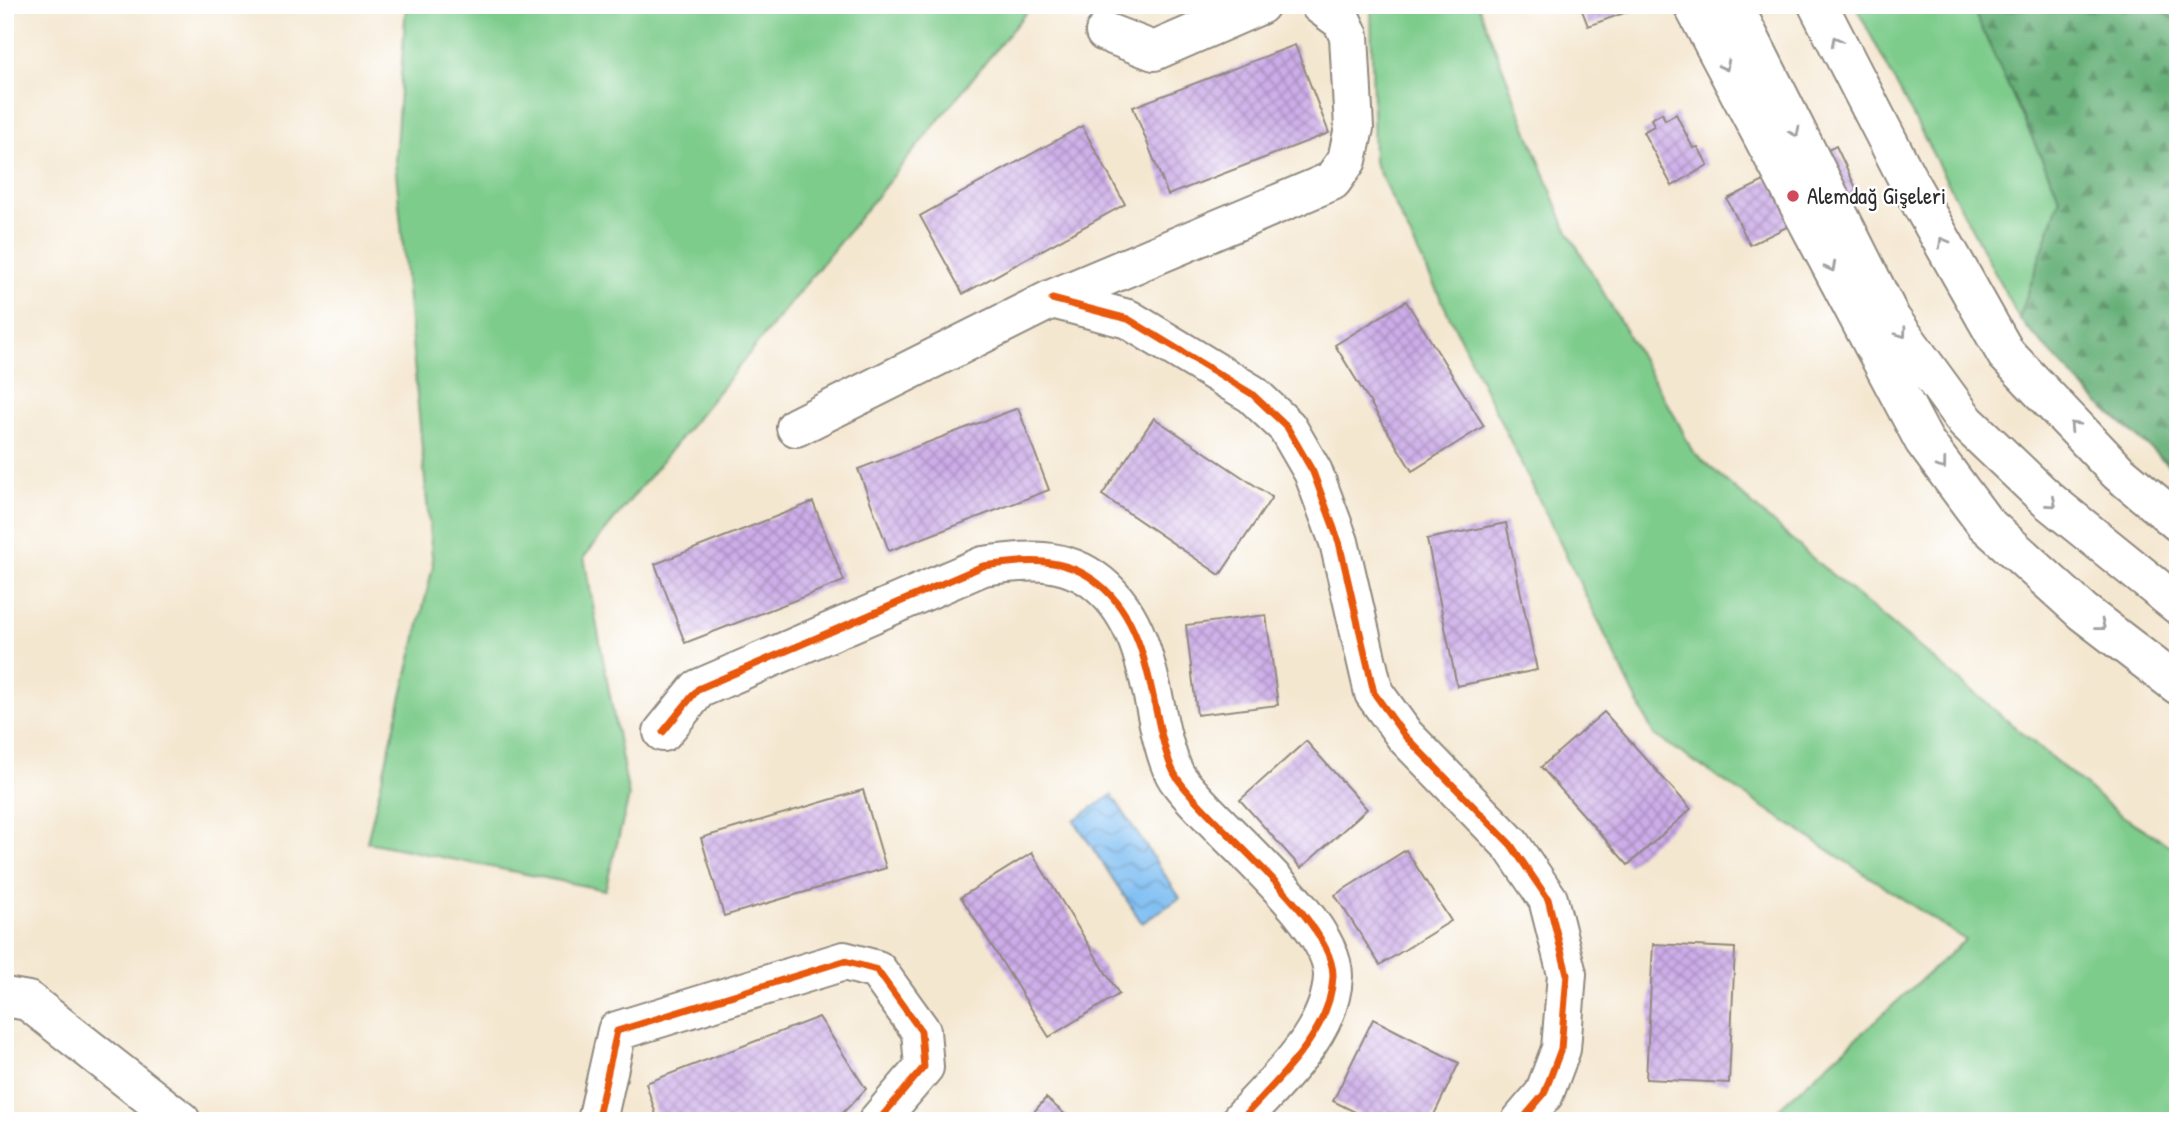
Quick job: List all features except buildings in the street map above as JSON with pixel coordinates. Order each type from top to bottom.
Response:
[{"type":"main road","points":[[1105,32],[1154,51],[1260,5]]},
{"type":"main road","points":[[796,427],[1052,299],[1332,181],[1347,160],[1354,128],[1349,36],[1342,21],[1320,5]]},
{"type":"main road","points":[[1693,5],[1924,441],[1985,523],[2083,612],[2178,685]]},
{"type":"main road","points":[[1732,5],[1891,319],[1966,422],[2048,500],[2178,605]]},
{"type":"main road","points":[[1818,5],[1910,184],[2006,354],[2118,472],[2178,522]]},
{"type":"main road","points":[[1052,299],[1128,319],[1252,394],[1287,427],[1307,461],[1339,542],[1374,693],[1405,736],[1511,845],[1548,899],[1567,974],[1561,1049],[1544,1094],[1521,1121]]},
{"type":"main road","points":[[663,732],[698,689],[983,566],[1032,559],[1070,567],[1098,583],[1119,604],[1138,636],[1165,747],[1178,781],[1291,900],[1320,939],[1333,973],[1329,1005],[1307,1043],[1240,1121]]},
{"type":"main road","points":[[597,1121],[618,1031],[844,961],[877,970],[921,1031],[924,1067],[878,1121]]},
{"type":"main road","points":[[5,997],[28,1002],[181,1121]]},
{"type":"green space","points":[[406,5],[1032,5],[584,557],[629,797],[605,890],[367,842],[433,566],[395,161]]},
{"type":"green space","points":[[1371,5],[1478,5],[1565,226],[1692,451],[1817,562],[2118,813],[2178,851],[2178,1121],[1765,1121],[1965,940],[1654,735],[1374,162]]},
{"type":"green space","points":[[1855,5],[1971,5],[2060,198],[2019,319]]},
{"type":"green space","points":[[1971,5],[2155,5],[2178,22],[2178,473],[2097,402],[2019,319],[2060,198]]},
{"type":"green space","points":[[2155,5],[2178,5],[2178,22]]},
{"type":"water","points":[[1112,795],[1180,898],[1142,923],[1074,820]]},
{"type":"cycle path","points":[[1052,299],[1128,319],[1252,394],[1287,427],[1313,472],[1339,542],[1374,693],[1405,736],[1511,845],[1548,899],[1567,974],[1561,1049],[1544,1094],[1521,1121]]},
{"type":"cycle path","points":[[663,732],[698,689],[983,566],[1043,562],[1072,568],[1086,575],[1114,599],[1135,633],[1148,672],[1166,752],[1176,777],[1294,903],[1314,929],[1328,954],[1333,976],[1323,1017],[1299,1055],[1240,1121]]},
{"type":"cycle path","points":[[597,1121],[617,1031],[844,961],[877,970],[921,1031],[924,1067],[878,1121]]},
{"type":"place","name":"Alemdağ Gişeleri","points":[[1793,196]]}]
